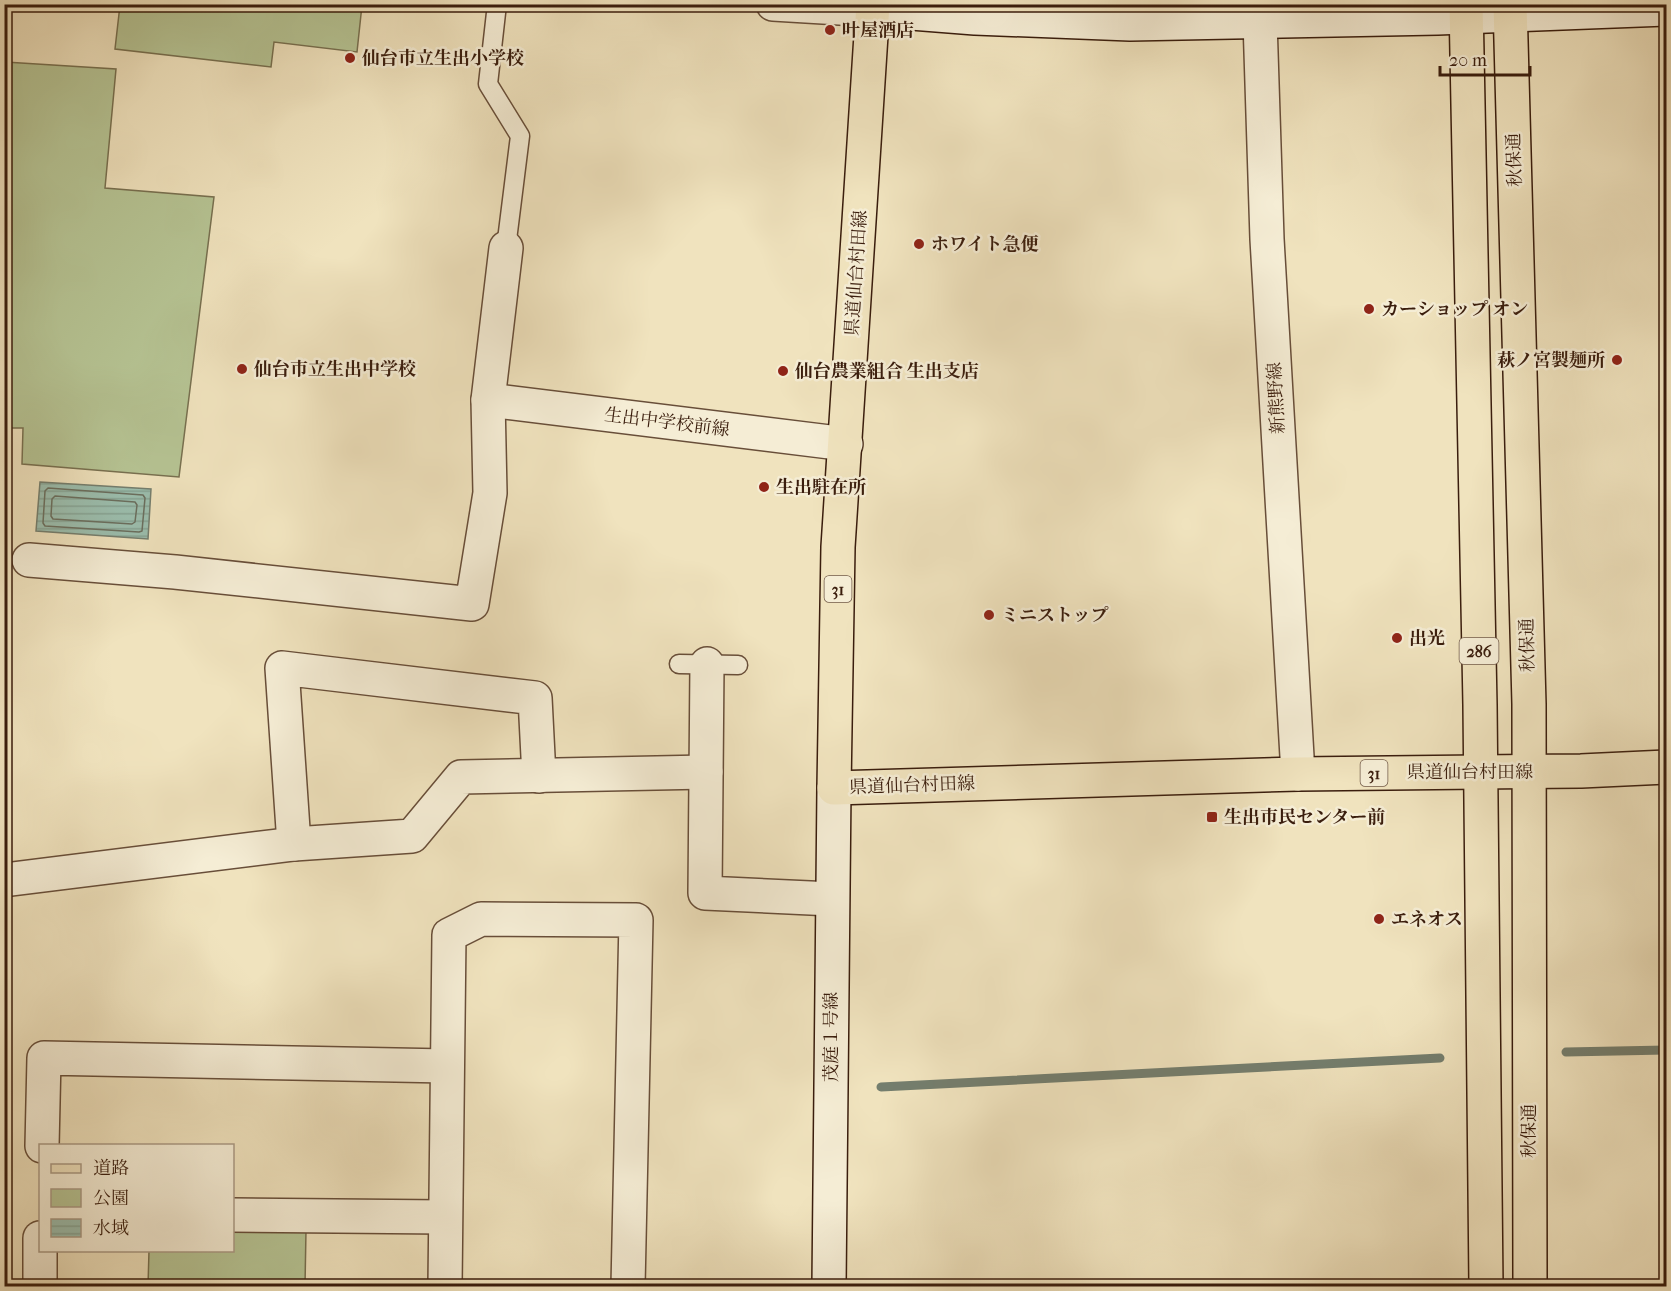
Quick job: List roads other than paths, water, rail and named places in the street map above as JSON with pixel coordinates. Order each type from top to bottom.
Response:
[{"type":"main road","name":"県道仙台村田線","points":[[873,7],[838,547],[834,788],[1298,774],[1529,772],[1666,767]]},
{"type":"main road","name":"286","points":[[1466,10],[1480,772],[1486,1287]]},
{"type":"main road","name":"秋保通","points":[[1510,10],[1529,704],[1530,1287]]},
{"type":"street","points":[[772,4],[873,7],[975,18],[1130,24],[1260,21],[1466,10],[1666,9]]},
{"type":"street","name":"新熊野線","points":[[1260,21],[1267,251],[1298,774]]},
{"type":"street","points":[[29,560],[175,572],[472,604],[490,493],[488,400],[506,248]]},
{"type":"street","name":"生出中学校前線","points":[[488,400],[846,444]]},
{"type":"street","points":[[708,665],[705,893],[832,899]]},
{"type":"street","points":[[294,843],[282,668],[535,698],[539,776]]},
{"type":"street","points":[[4,880],[294,843],[412,836],[461,777],[706,772]]},
{"type":"street","name":"茂庭１号線","points":[[830,1287],[834,788]]},
{"type":"street","points":[[445,1287],[449,935],[481,919],[636,920],[628,1287]]},
{"type":"street","points":[[42,1144],[44,1058],[447,1066]]},
{"type":"street","points":[[234,1215],[445,1217]]},
{"type":"street","points":[[40,1252],[40,1287]]},
{"type":"lane","points":[[497,4],[488,84],[520,136],[506,248]]},
{"type":"water","points":[[40,482],[151,489],[148,539],[36,531]]},
{"type":"waterway","points":[[1566,1052],[1666,1050]]},
{"type":"waterway","points":[[881,1087],[1440,1058]]},
{"type":"place","name":"叶屋酒店","points":[[830,30]]},
{"type":"place","name":"仙台市立生出小学校","points":[[350,58]]},
{"type":"place","name":"ホワイト急便","points":[[919,244]]},
{"type":"place","name":"カーショップ オン","points":[[1369,309]]},
{"type":"place","name":"萩ノ宮製麺所","points":[[1617,360]]},
{"type":"place","name":"仙台市立生出中学校","points":[[242,369]]},
{"type":"place","name":"仙台農業組合 生出支店","points":[[783,371]]},
{"type":"place","name":"生出駐在所","points":[[764,487]]},
{"type":"place","name":"ミニストップ","points":[[989,615]]},
{"type":"place","name":"出光","points":[[1397,638]]},
{"type":"place","name":"生出市民センター前","points":[[1212,817]]},
{"type":"place","name":"エネオス","points":[[1379,919]]}]
